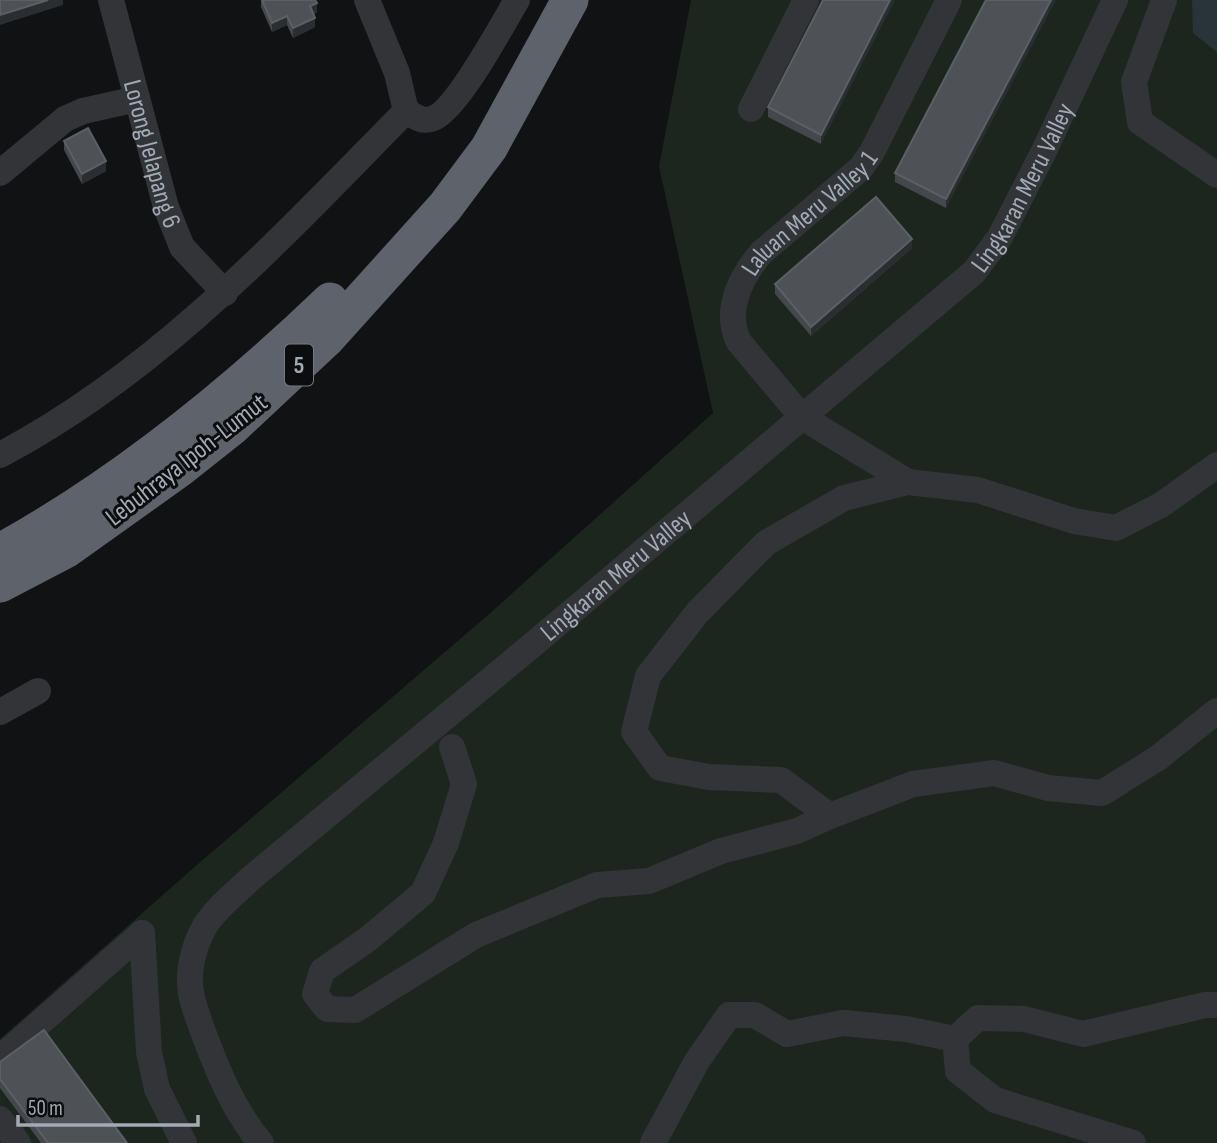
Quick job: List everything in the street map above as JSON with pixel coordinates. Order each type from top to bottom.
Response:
[{"type":"highway","name":"Lebuhraya Ipoh-Lumut","points":[[0,584],[67,549],[127,508],[232,427],[280,384],[382,279],[445,207],[489,148],[570,0]]},
{"type":"highway","name":"Lebuhraya Ipoh-Lumut","points":[[0,552],[51,524],[109,484],[170,439],[260,365],[367,264],[431,196],[530,75]]},
{"type":"street","name":"Lorong Jelapang 6","points":[[111,0],[166,207],[182,247],[225,293]]},
{"type":"street","points":[[367,0],[397,73],[406,111]]},
{"type":"street","points":[[406,111],[426,120],[434,119],[443,112],[466,84],[517,0]]},
{"type":"street","points":[[751,109],[806,0]]},
{"type":"street","name":"Laluan Meru Valley 1","points":[[908,482],[803,417],[739,342],[733,329],[733,312],[740,283],[761,253],[861,168],[872,152],[949,0]]},
{"type":"street","name":"Lingkaran Meru Valley","points":[[261,1143],[237,1108],[219,1074],[192,1002],[189,983],[192,965],[204,928],[214,914],[250,879],[530,647],[974,272],[989,253],[1044,151],[1115,0]]},
{"type":"street","points":[[1164,0],[1134,82],[1140,122],[1217,175]]},
{"type":"street","points":[[0,173],[65,119],[83,111],[137,99]]},
{"type":"street","points":[[0,456],[62,419],[167,343],[225,293],[406,111]]},
{"type":"street","points":[[830,816],[781,780],[709,776],[660,768],[634,732],[648,677],[697,613],[766,543],[844,498],[908,482],[978,490],[1073,521],[1116,528],[1161,505],[1217,465]]},
{"type":"street","points":[[0,712],[38,691]]},
{"type":"street","points":[[452,747],[464,784],[446,843],[423,893],[368,939],[322,971],[314,995],[327,1009],[355,1010],[476,935],[597,884],[649,881],[721,851],[797,831],[913,784],[994,774],[1048,788],[1102,793],[1158,758],[1217,711]]},
{"type":"street","points":[[0,1058],[142,933],[149,1052],[157,1089],[184,1143]]},
{"type":"street","points":[[955,1039],[978,1017],[1024,1019],[1083,1034],[1192,1007],[1217,1005]]},
{"type":"street","points":[[653,1143],[697,1061],[729,1015],[755,1015],[788,1034],[843,1023],[906,1029],[955,1039]]},
{"type":"street","points":[[955,1039],[958,1071],[995,1100],[1133,1143]]},
{"type":"street","points":[[0,1119],[18,1143]]},
{"type":"shaded area","points":[[691,0],[1217,0],[1217,1143],[0,1143],[0,1039],[191,870],[488,615],[713,413],[659,166]]},
{"type":"shaded area","points":[[1192,0],[1217,0],[1217,52],[1193,33]]},
{"type":"building","points":[[0,0],[48,0],[0,15]]},
{"type":"building","points":[[262,0],[315,0],[317,3],[310,6],[315,18],[293,28],[287,16],[272,23]]},
{"type":"building","points":[[823,0],[890,0],[821,135],[768,107]]},
{"type":"building","points":[[986,0],[1051,0],[946,199],[895,173]]},
{"type":"building","points":[[88,128],[106,161],[82,174],[64,141]]},
{"type":"building","points":[[876,197],[912,239],[811,327],[775,284]]},
{"type":"building","points":[[44,1030],[127,1143],[48,1143],[0,1079],[0,1062]]}]
